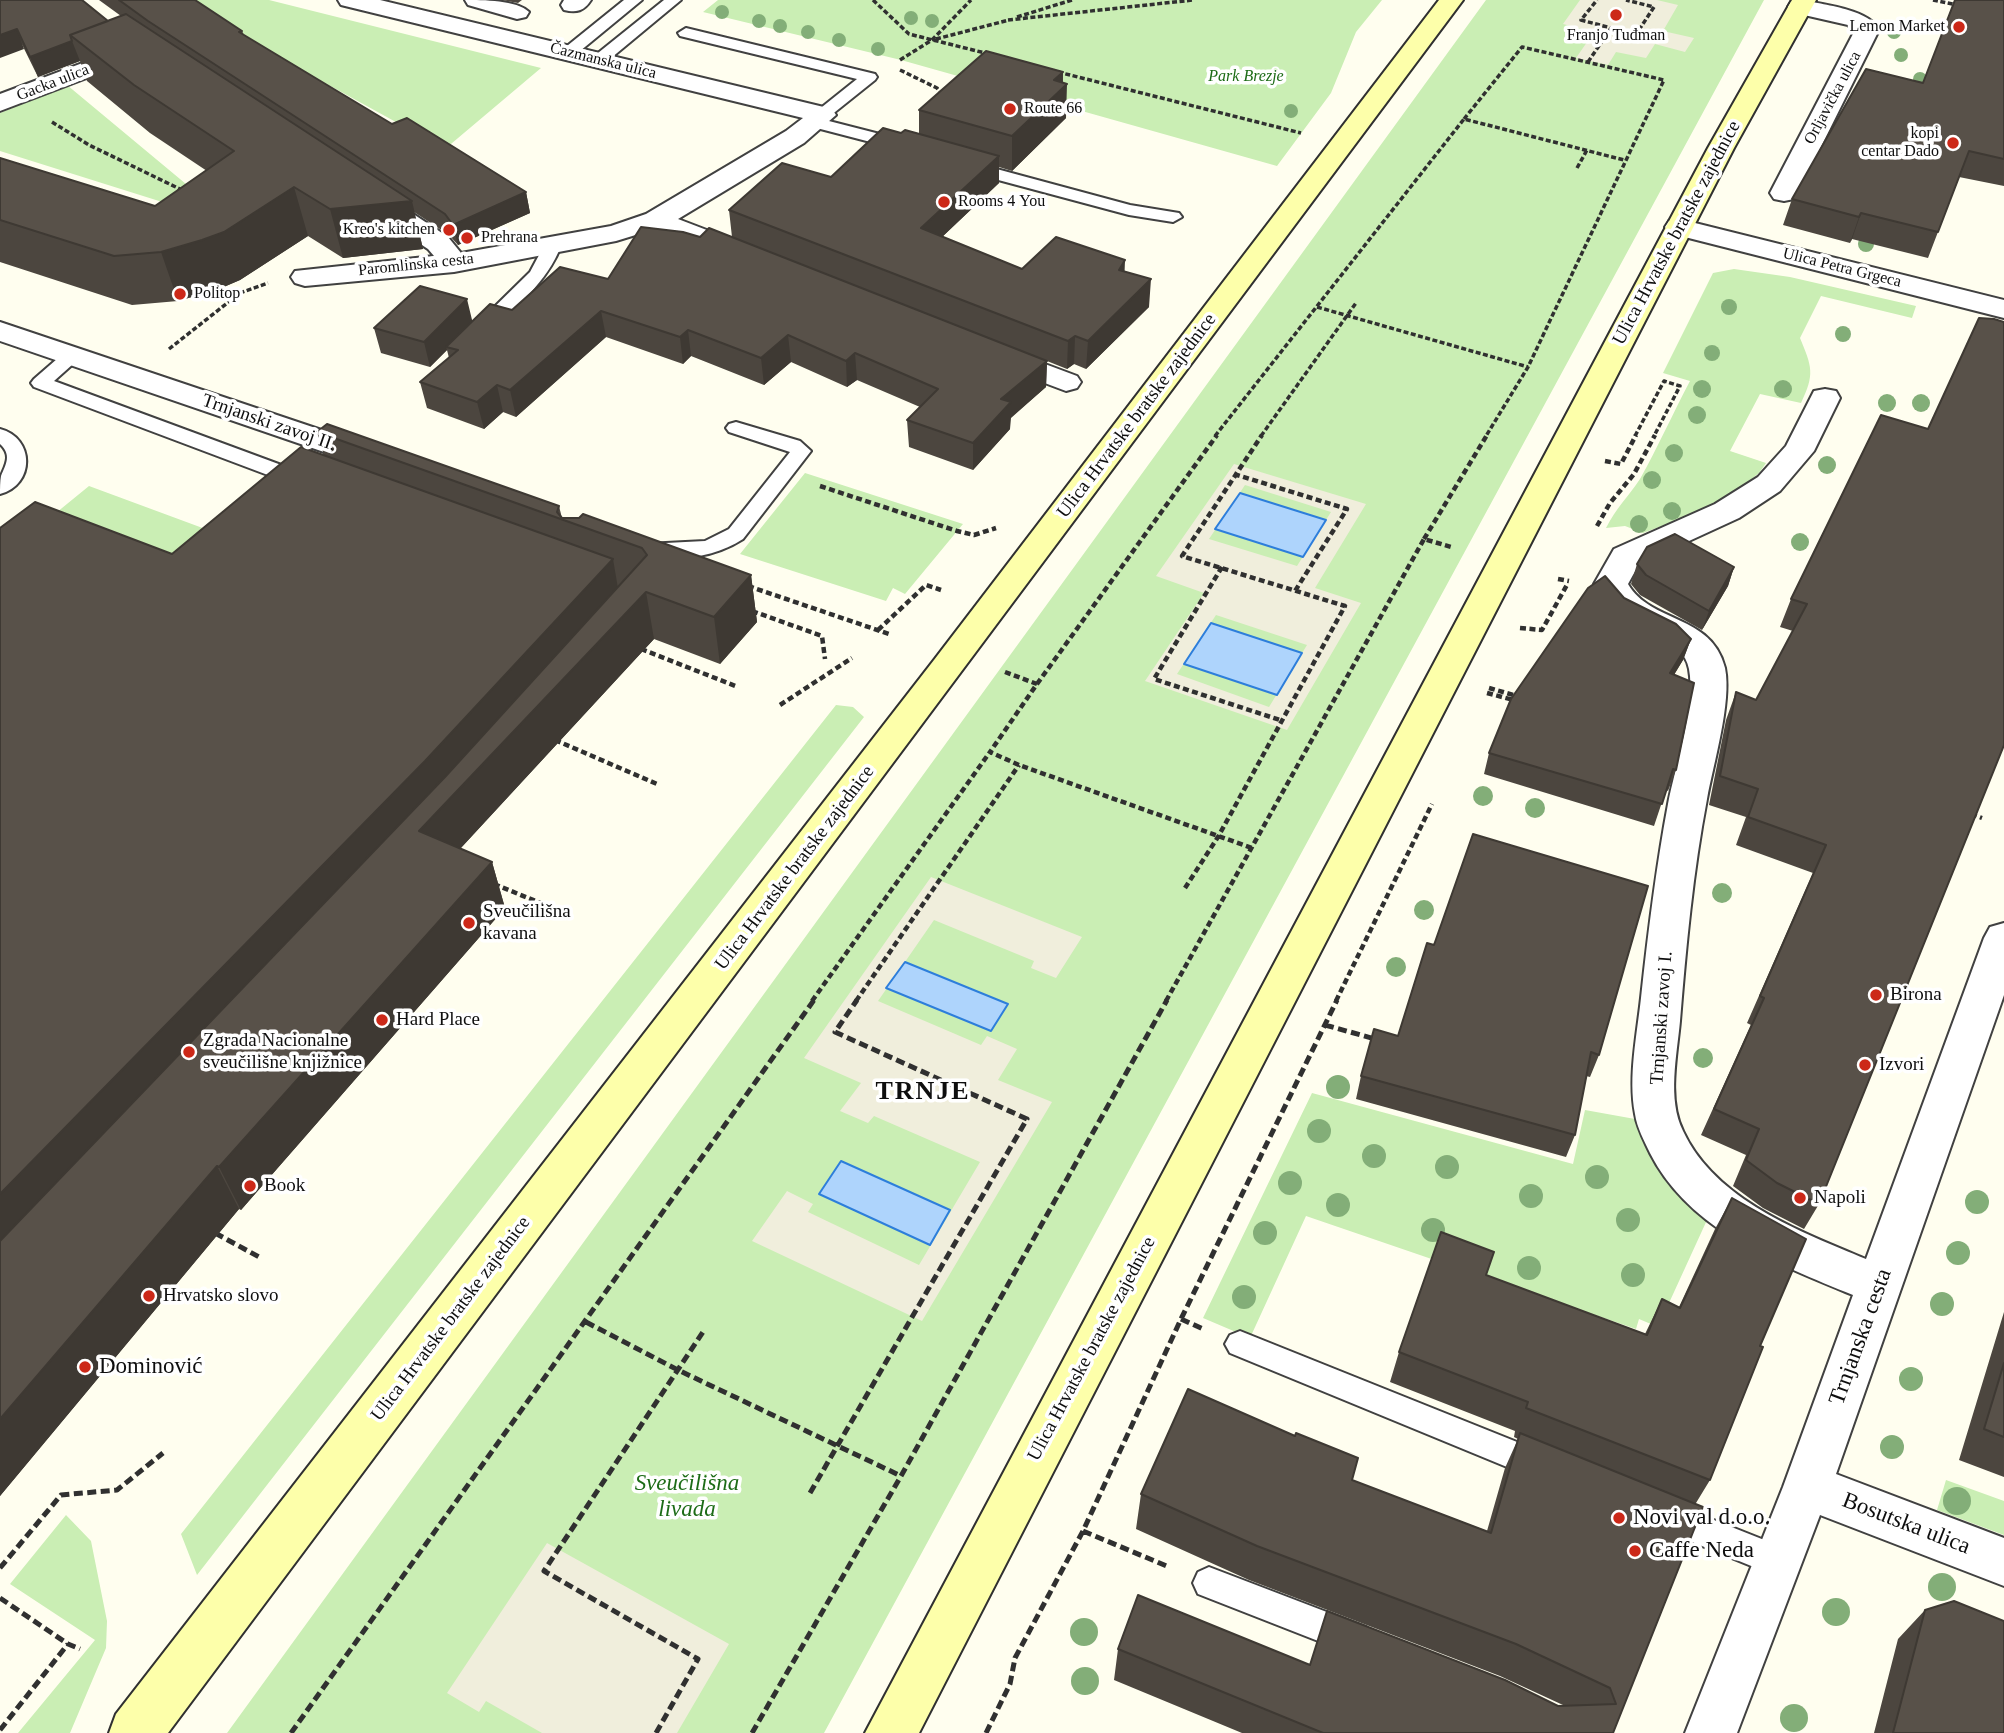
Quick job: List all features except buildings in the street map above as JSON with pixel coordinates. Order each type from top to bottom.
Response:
[{"type":"main road","name":"Ulica Hrvatske bratske zajednice","points":[[135,1733],[930,691],[1451,0]]},
{"type":"main road","name":"Ulica Hrvatske bratske zajednice","points":[[891,1733],[1679,228],[1802,4]]},
{"type":"street","name":"Čazmanska ulica","points":[[350,0],[599,60],[811,125]]},
{"type":"street","points":[[477,0],[517,12]]},
{"type":"street","name":"Orljavička ulica","points":[[1784,193],[1866,32],[1866,27],[1856,20],[1802,4]]},
{"type":"street","name":"Gacka ulica","points":[[9,99],[150,52],[123,32]]},
{"type":"street","name":"Paromlinska cesta","points":[[305,277],[454,263],[616,233],[656,220],[811,125]]},
{"type":"street","points":[[359,191],[438,243],[454,263]]},
{"type":"street","points":[[656,220],[772,265]]},
{"type":"street","name":"Ulica Petra Grgeca","points":[[1679,228],[2004,309]]},
{"type":"street","name":"Trnjanski zavoj II.","points":[[0,331],[396,466]]},
{"type":"street","points":[[976,347],[1066,382]]},
{"type":"street","name":"Trnjanski zavoj I.","points":[[1825,398],[1798,451],[1769,484],[1727,511],[1626,557],[1616,570],[1611,584],[1614,594],[1629,608],[1687,640],[1703,658],[1707,684],[1674,886],[1656,1045],[1656,1115],[1667,1143],[1689,1177],[1721,1204],[1772,1238],[1879,1285]]},
{"type":"street","name":"Trnjanska cesta","points":[[1711,1733],[1776,1560],[1807,1487],[2004,938]]},
{"type":"street","name":"Bosutska ulica","points":[[1807,1487],[2004,1562]]},
{"type":"lane","points":[[568,53],[634,0]]},
{"type":"lane","points":[[599,60],[673,0]]},
{"type":"lane","points":[[686,33],[869,76],[811,125]]},
{"type":"lane","points":[[811,125],[916,150]]},
{"type":"lane","points":[[954,162],[1129,210],[1173,217]]},
{"type":"lane","points":[[469,342],[537,276],[552,246]]},
{"type":"lane","points":[[72,356],[41,383],[322,488]]},
{"type":"lane","points":[[631,546],[685,551],[706,549],[725,542],[736,534],[801,451],[793,445],[736,428]]},
{"type":"lane","points":[[0,435],[15,446],[20,457],[16,471],[0,488]]},
{"type":"lane","points":[[1240,1344],[1563,1475]]},
{"type":"lane","points":[[1640,1506],[1776,1560]]},
{"type":"lane","points":[[1209,1583],[1385,1651]]},
{"type":"path","points":[[873,0],[909,34],[999,57]]},
{"type":"path","points":[[932,40],[971,0]]},
{"type":"path","points":[[932,40],[1072,0]]},
{"type":"path","points":[[1008,20],[1193,0]]},
{"type":"path","points":[[1597,0],[1581,20],[1637,33],[1654,7],[1625,0]]},
{"type":"path","points":[[1933,0],[1960,5]]},
{"type":"path","points":[[1588,62],[1611,28]]},
{"type":"path","points":[[291,1733],[586,1322],[1196,460],[1521,47],[1664,80],[1528,367],[1424,539],[901,1476],[752,1733]]},
{"type":"path","points":[[898,69],[937,88],[946,99]]},
{"type":"path","points":[[1053,71],[1309,135]]},
{"type":"path","points":[[9,99],[89,145],[190,194]]},
{"type":"path","points":[[1464,119],[1624,160]]},
{"type":"path","points":[[1577,168],[1587,150]]},
{"type":"path","points":[[164,353],[240,293],[279,279],[305,277]]},
{"type":"path","points":[[1185,888],[1283,721],[1345,606],[1182,556],[1234,474],[1356,303]]},
{"type":"path","points":[[1317,307],[1528,367]]},
{"type":"path","points":[[1593,534],[1610,503],[1634,474],[1680,386],[1664,381],[1621,464],[1605,461]]},
{"type":"path","points":[[1234,474],[1347,509],[1295,591]]},
{"type":"path","points":[[809,482],[957,531],[974,535],[996,528]]},
{"type":"path","points":[[1424,539],[1451,547]]},
{"type":"path","points":[[1222,567],[1154,679],[1283,721]]},
{"type":"path","points":[[1520,628],[1542,630],[1551,618],[1575,570]]},
{"type":"path","points":[[1558,579],[1569,583]]},
{"type":"path","points":[[739,583],[889,634]]},
{"type":"path","points":[[878,630],[926,585],[941,590]]},
{"type":"path","points":[[747,609],[822,636],[825,659]]},
{"type":"path","points":[[633,645],[738,687]]},
{"type":"path","points":[[780,705],[852,658]]},
{"type":"path","points":[[1004,672],[1037,684]]},
{"type":"path","points":[[1520,702],[1488,691],[1528,699]]},
{"type":"path","points":[[549,737],[657,784]]},
{"type":"path","points":[[990,752],[1019,765],[1252,848]]},
{"type":"path","points":[[810,1493],[1027,1119],[835,1032],[1019,765]]},
{"type":"path","points":[[986,1733],[1010,1684],[1015,1658],[1083,1531],[1181,1320],[1434,801]]},
{"type":"path","points":[[1971,814],[1982,818]]},
{"type":"path","points":[[482,878],[555,909]]},
{"type":"path","points":[[1325,1025],[1377,1039]]},
{"type":"path","points":[[208,1229],[261,1258]]},
{"type":"path","points":[[586,1322],[678,1370],[901,1476]]},
{"type":"path","points":[[656,1733],[698,1659],[544,1572],[557,1547],[703,1332]]},
{"type":"path","points":[[0,1568],[61,1495],[117,1490],[163,1453]]},
{"type":"path","points":[[1083,1531],[1209,1583]]},
{"type":"path","points":[[0,1598],[68,1644],[80,1649]]},
{"type":"path","points":[[0,1730],[68,1644]]},
{"type":"green space","points":[[174,0],[269,0],[541,68],[445,149]]},
{"type":"green space","name":"Park Brezje","points":[[718,0],[1382,0],[1356,32],[1331,93],[1277,166],[901,60],[703,12]]},
{"type":"green space","name":"Sveučilišna livada","points":[[1486,0],[1764,0],[824,1733],[227,1733]]},
{"type":"green space","points":[[67,85],[198,194],[194,212],[0,151],[0,113]]},
{"type":"green space","points":[[1734,269],[1790,277],[1916,306],[1912,318],[1821,296],[1800,338],[1810,370],[1801,403],[1760,394],[1730,451],[1766,463],[1759,473],[1732,495],[1694,514],[1643,533],[1625,526],[1606,528],[1640,479],[1690,381],[1663,373],[1713,273]]},
{"type":"green space","points":[[805,473],[963,524],[905,594],[893,588],[886,601],[740,554]]},
{"type":"green space","points":[[89,486],[254,547],[217,579],[51,517]]},
{"type":"green space","points":[[836,705],[853,707],[864,717],[197,1575],[181,1534]]},
{"type":"green space","points":[[1312,1093],[1573,1164],[1585,1110],[1635,1119],[1673,1187],[1707,1220],[1658,1327],[1639,1319],[1636,1329],[1306,1216],[1250,1338],[1203,1318]]},
{"type":"green space","points":[[1946,1480],[2004,1501],[2004,1535],[1937,1510]]},
{"type":"green space","points":[[66,1515],[91,1541],[107,1621],[106,1648],[70,1733],[18,1733],[95,1640],[10,1584]]},
{"type":"shaded area","points":[[1580,0],[1657,0],[1678,5],[1663,31],[1694,38],[1685,52],[1655,44],[1646,58],[1616,52],[1608,65],[1576,58],[1594,32],[1563,24]]},
{"type":"shaded area","points":[[1234,464],[1366,504],[1315,588],[1361,603],[1287,730],[1145,681],[1204,593],[1156,576]],"holes":[[[1245,485],[1331,512],[1297,566],[1209,539]],[[1216,615],[1307,645],[1269,707],[1177,674]]]},
{"type":"shaded area","points":[[931,877],[1082,937],[1056,978],[1031,968],[1034,961],[934,920],[878,1001],[981,1045],[987,1036],[1017,1049],[998,1080],[1052,1102],[922,1321],[752,1241],[787,1191],[813,1204],[808,1212],[919,1265],[980,1162],[874,1116],[868,1123],[840,1111],[861,1083],[804,1058]]},
{"type":"shaded area","points":[[547,1543],[729,1644],[677,1733],[542,1733],[486,1701],[479,1712],[447,1693]]},
{"type":"water","points":[[1240,493],[1326,520],[1303,557],[1215,529]]},
{"type":"water","points":[[1211,623],[1302,653],[1277,695],[1184,664]]},
{"type":"water","points":[[905,962],[1008,1004],[991,1031],[886,988]]},
{"type":"water","points":[[841,1161],[950,1210],[930,1245],[819,1194]]},
{"type":"place","name":"Franjo Tuđman","points":[[1616,15]]},
{"type":"place","name":"Lemon Market","points":[[1959,27]]},
{"type":"place","name":"Route 66","points":[[1010,109]]},
{"type":"place","name":"kopi centar Dado","points":[[1953,143]]},
{"type":"place","name":"Rooms 4 You","points":[[944,202]]},
{"type":"place","name":"Kreo's kitchen","points":[[449,230]]},
{"type":"place","name":"Prehrana","points":[[467,238]]},
{"type":"place","name":"Politop","points":[[180,294]]},
{"type":"place","name":"Sveučilišna kavana","points":[[469,923]]},
{"type":"place","name":"Birona","points":[[1876,995]]},
{"type":"place","name":"Hard Place","points":[[382,1020]]},
{"type":"place","name":"Zgrada Nacionalne sveučilišne knjižnice","points":[[189,1052]]},
{"type":"place","name":"Izvori","points":[[1865,1065]]},
{"type":"place","name":"Book","points":[[250,1186]]},
{"type":"place","name":"Napoli","points":[[1800,1198]]},
{"type":"place","name":"Hrvatsko slovo","points":[[149,1296]]},
{"type":"place","name":"Dominović","points":[[85,1367]]},
{"type":"place","name":"Novi val d.o.o.","points":[[1619,1518]]},
{"type":"place","name":"Caffe Neda","points":[[1635,1551]]},
{"type":"district","name":"TRNJE","points":[[923,1092]]}]
